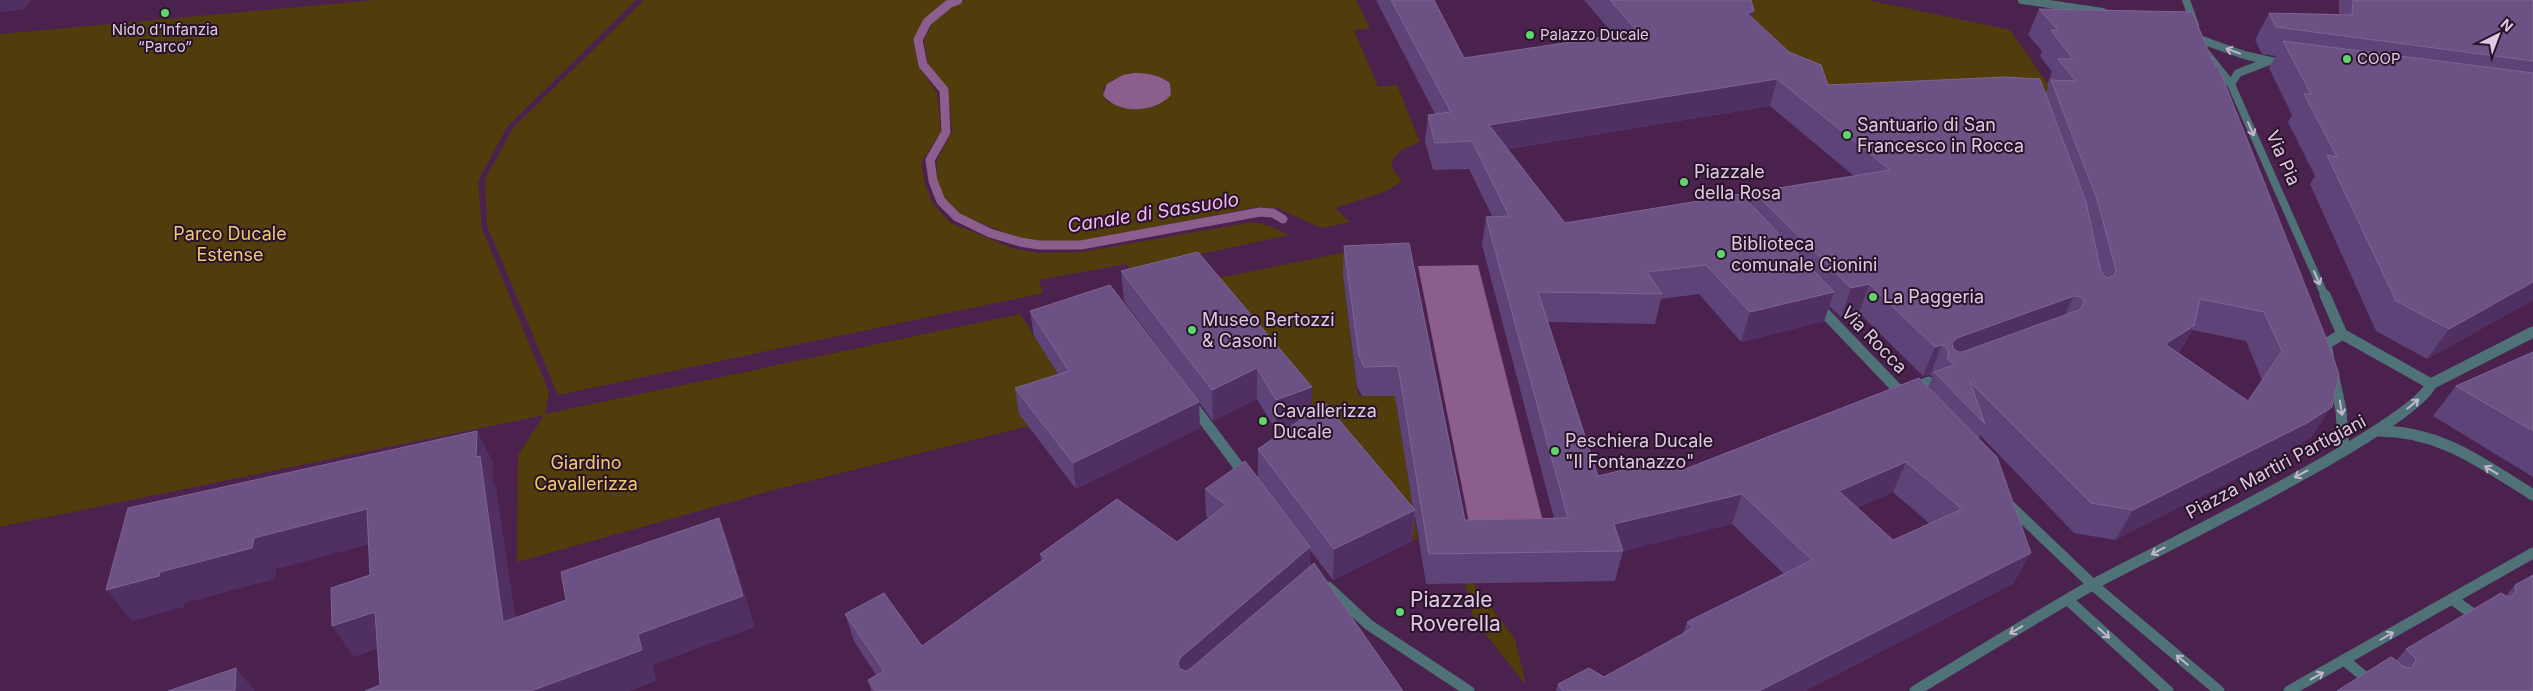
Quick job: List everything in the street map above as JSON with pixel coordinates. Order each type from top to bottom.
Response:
[{"type":"street","points":[[2022,0],[2116,14]]},
{"type":"street","name":"Via Pia","points":[[2186,0],[2190,23],[2208,57],[2231,84],[2342,334]]},
{"type":"street","points":[[2199,39],[2268,62],[2298,66]]},
{"type":"street","points":[[2231,84],[2238,73],[2268,62]]},
{"type":"street","name":"Via Rocca","points":[[1812,299],[1914,407]]},
{"type":"street","points":[[2373,432],[2428,392],[2431,384],[2533,332]]},
{"type":"street","points":[[2344,451],[2342,410],[2326,344],[2342,334],[2431,384]]},
{"type":"street","points":[[1901,393],[1929,382]]},
{"type":"street","points":[[1184,393],[1254,488]]},
{"type":"street","name":"Piazza Martiri Partigiani","points":[[1915,691],[2093,585],[2344,451],[2373,432],[2394,429],[2442,441],[2533,495]]},
{"type":"street","points":[[2002,498],[2093,585],[2219,691]]},
{"type":"street","points":[[2289,691],[2533,553]]},
{"type":"street","points":[[1319,576],[1328,588],[1369,625],[1469,691]]},
{"type":"street","points":[[2452,599],[2481,620]]},
{"type":"street","points":[[2068,600],[2168,691]]},
{"type":"street","points":[[2344,660],[2382,691]]},
{"type":"green space","name":"Parco Ducale Estense","points":[[376,0],[636,0],[507,127],[478,181],[482,229],[549,392],[545,414],[1020,314],[1072,396],[1019,414],[1029,426],[774,490],[517,562],[518,455],[544,415],[0,527],[0,34]]},
{"type":"green space","points":[[644,0],[951,0],[923,21],[913,40],[918,66],[937,93],[941,131],[921,163],[925,184],[933,204],[951,223],[1012,248],[1038,253],[1082,252],[1252,222],[1270,226],[1289,235],[1131,269],[1126,264],[1039,280],[1043,293],[558,395],[487,226],[485,179],[513,128]]},
{"type":"green space","points":[[965,0],[1356,0],[1370,28],[1354,30],[1378,87],[1397,85],[1420,142],[1401,150],[1391,161],[1394,171],[1402,181],[1384,192],[1335,208],[1350,222],[1322,228],[1277,208],[1257,207],[1082,241],[1041,242],[1023,240],[961,215],[944,199],[937,181],[937,160],[952,132],[948,88],[928,64],[924,40],[933,22],[953,5]],"holes":[[[1114,79],[1124,108],[1107,101],[1103,89]]]},
{"type":"green space","points":[[1724,0],[1868,0],[2010,30],[2065,108],[1806,123]]},
{"type":"green space","points":[[1371,247],[1343,275],[1358,396],[1395,396],[1418,538],[1412,541],[1199,282]]},
{"type":"green space","points":[[1465,583],[1473,583],[1515,639],[1526,685],[1474,620]]},
{"type":"shaded area","points":[[1144,73],[1166,80],[1170,83],[1171,95],[1156,105],[1146,108],[1127,109],[1118,106],[1103,95],[1107,84],[1123,75]]},
{"type":"shaded area","name":"Peschiera Ducale \"Il Fontanazzo\"","points":[[1478,265],[1548,541],[1473,543],[1418,266]]},
{"type":"building","points":[[1391,0],[1434,0],[1464,58],[1638,32],[1610,0],[1751,0],[1754,11],[1747,13],[1789,52],[1821,65],[1828,85],[2006,77],[2040,79],[2086,202],[2101,272],[2107,278],[2114,276],[2116,270],[2097,199],[2051,80],[2076,81],[2058,59],[2073,59],[2051,30],[2058,30],[2039,9],[2192,12],[2215,66],[2218,66],[2332,353],[2339,375],[2332,407],[2307,423],[2133,510],[2091,503],[1970,382],[1985,424],[1934,372],[1954,365],[1947,358],[1949,353],[1946,347],[1942,345],[1935,347],[1869,284],[1851,288],[1754,192],[1890,170],[1777,79],[1489,125],[1565,223],[1741,194],[1834,292],[1750,312],[1706,265],[1647,272],[1662,294],[1538,292],[1598,476],[1669,459],[1680,471],[1919,378],[1997,457],[2031,553],[1759,691],[1563,691],[1558,684],[1589,668],[1604,677],[1693,628],[1687,622],[1812,560],[1742,494],[1614,524],[1623,551],[1429,554],[1398,366],[1364,367],[1359,356],[1344,246],[1409,243],[1465,520],[1568,518],[1486,217],[1509,216],[1472,141],[1435,143],[1428,115],[1451,112]],"holes":[[[2074,296],[2081,297],[2084,301],[2079,310],[1962,352],[1958,352],[1953,348],[1952,343],[1957,338]],[[2200,299],[2264,312],[2282,351],[2248,401],[2165,344],[2194,326]],[[1906,462],[1962,509],[1893,540],[1839,491]]]},
{"type":"building","points":[[2353,0],[2533,0],[2533,61],[2276,27],[2269,13],[2352,15]]},
{"type":"building","points":[[2283,41],[2533,73],[2533,282],[2449,329],[2396,301],[2327,155],[2337,157],[2304,94],[2311,94]]},
{"type":"building","points":[[1198,252],[1312,387],[1276,400],[1257,368],[1212,390],[1121,271]]},
{"type":"building","points":[[1110,285],[1199,402],[1073,463],[1015,388],[1069,371],[1030,311]]},
{"type":"building","points":[[2533,352],[2533,431],[2456,386]]},
{"type":"building","points":[[1325,403],[1415,510],[1334,549],[1258,449]]},
{"type":"building","points":[[477,431],[476,457],[480,456],[503,622],[566,600],[561,572],[719,518],[743,596],[638,634],[642,650],[531,691],[365,691],[380,685],[375,612],[332,626],[331,588],[370,575],[367,509],[254,538],[252,548],[160,572],[159,576],[106,590],[128,508]]},
{"type":"building","points":[[1245,461],[1310,547],[1180,658],[1178,664],[1180,669],[1186,671],[1190,669],[1314,563],[1403,691],[875,691],[868,680],[884,671],[845,614],[884,593],[922,646],[1046,558],[1040,554],[1117,499],[1177,542],[1226,505],[1205,489]]},
{"type":"building","points":[[2533,575],[2533,691],[2337,691],[2392,657],[2404,667],[2412,668],[2416,659],[2406,649],[2501,593],[2508,597],[2512,596],[2516,591],[2515,585]]},
{"type":"building","points":[[236,668],[235,691],[168,691]]},
{"type":"waterway","name":"Canale di Sassuolo","points":[[958,0],[950,3],[927,22],[918,40],[923,65],[944,90],[946,132],[930,160],[933,181],[941,201],[957,217],[990,233],[1020,242],[1039,245],[1081,245],[1260,212],[1273,213],[1283,219]]},
{"type":"place","name":"Nido d’Infanzia “Parco”","points":[[165,13]]},
{"type":"place","name":"Palazzo Ducale","points":[[1530,35]]},
{"type":"place","name":"COOP","points":[[2347,59]]},
{"type":"place","name":"Santuario di San Francesco in Rocca","points":[[1847,135]]},
{"type":"place","name":"Piazzale della Rosa","points":[[1684,182]]},
{"type":"place","name":"Biblioteca comunale Cionini","points":[[1721,254]]},
{"type":"place","name":"La Paggeria","points":[[1873,297]]},
{"type":"place","name":"Museo Bertozzi & Casoni","points":[[1192,330]]},
{"type":"place","name":"Cavallerizza Ducale","points":[[1263,421]]},
{"type":"place","name":"Peschiera Ducale \"Il Fontanazzo\"","points":[[1555,451]]},
{"type":"place","name":"Piazzale Roverella","points":[[1400,612]]},
{"type":"park label","name":"Giardino Cavallerizza","points":[[586,473]]}]
